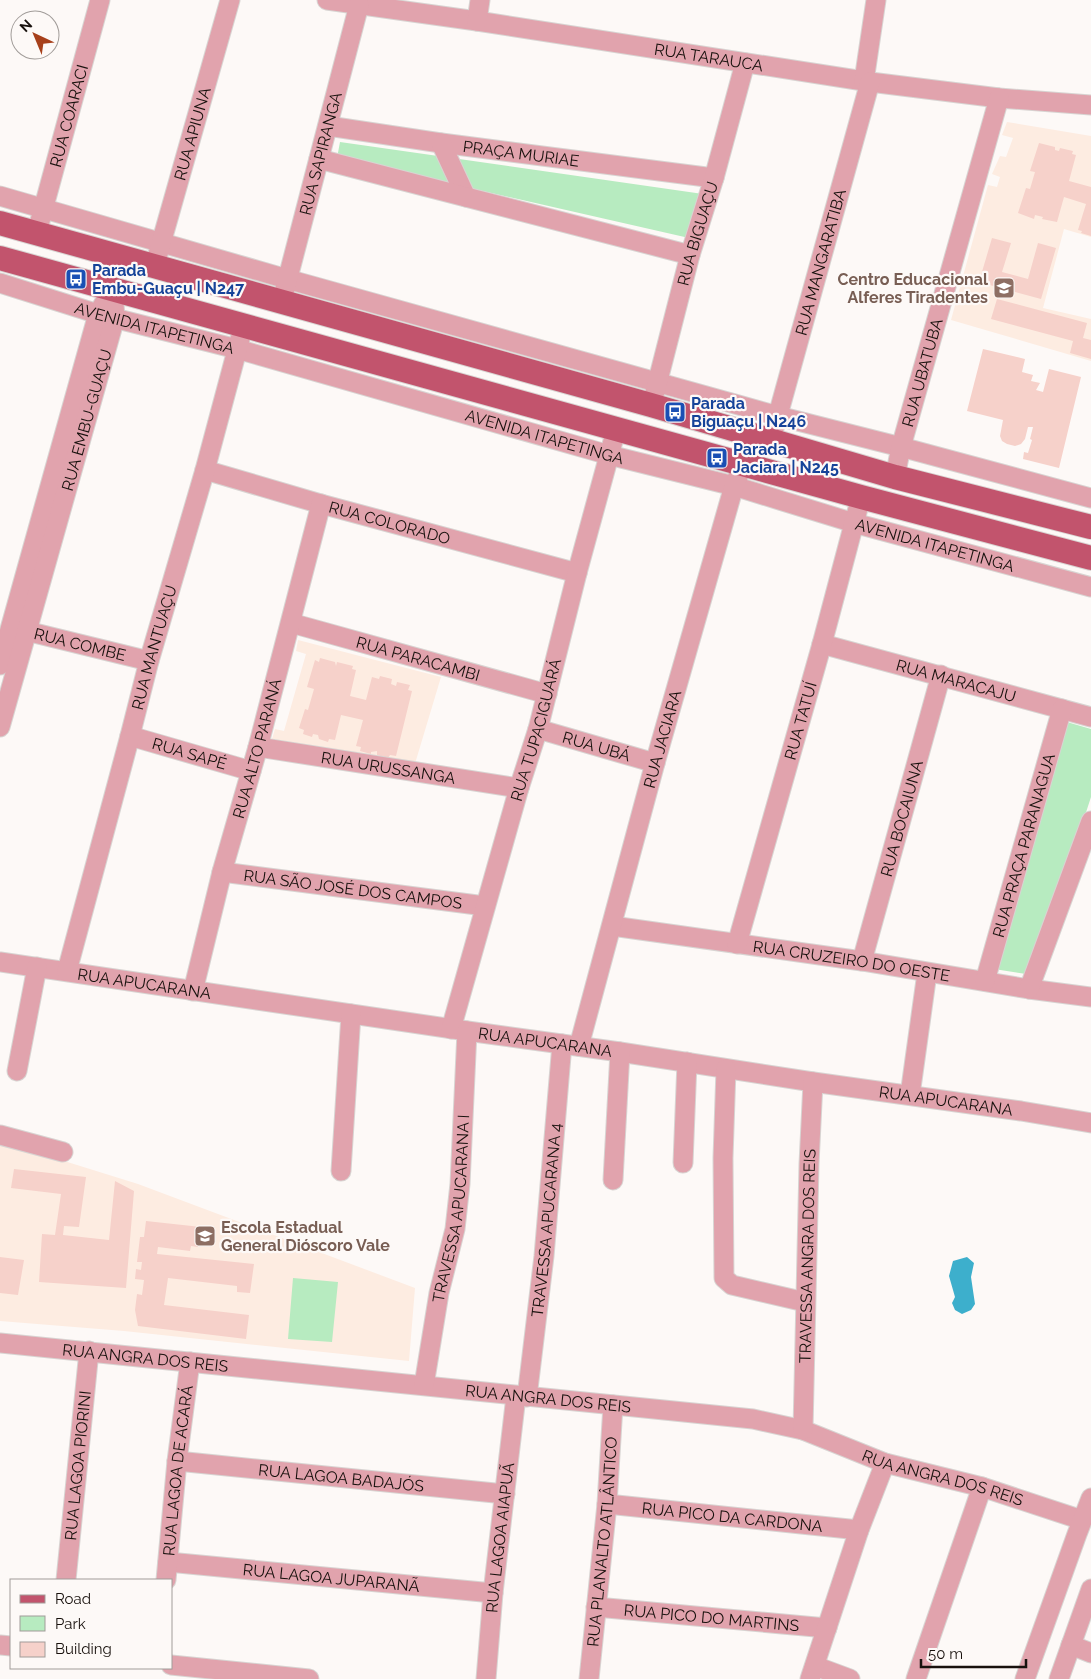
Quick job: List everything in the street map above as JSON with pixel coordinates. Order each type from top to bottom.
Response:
[{"type":"main road","points":[[0,223],[651,405],[895,477],[1091,527]]},
{"type":"main road","name":"AVENIDA ITAPETINGA","points":[[0,258],[616,430],[738,475],[861,497],[1091,558]]},
{"type":"main road","points":[[113,289],[122,258]]},
{"type":"main road","points":[[373,362],[381,330]]},
{"type":"street","name":"RUA COARACI","points":[[36,233],[100,0]]},
{"type":"street","name":"RUA APIUNA","points":[[154,267],[230,0]]},
{"type":"street","name":"RUA TARAUCA","points":[[327,0],[477,21],[867,82],[999,98],[1091,105]]},
{"type":"street","points":[[477,21],[480,0]]},
{"type":"street","name":"RUA MANGARATIBA","points":[[763,438],[778,416],[867,82],[876,0]]},
{"type":"street","name":"RUA SAPIRANGA","points":[[282,302],[359,5]]},
{"type":"street","name":"RUA BIGUAÇU","points":[[651,405],[659,381],[690,255],[714,178],[745,63]]},
{"type":"street","name":"RUA UBATUBA","points":[[895,477],[999,98]]},
{"type":"street","name":"PRAÇA MURIAE","points":[[328,126],[441,143],[714,178]]},
{"type":"street","points":[[441,143],[466,197]]},
{"type":"street","points":[[319,159],[690,255]]},
{"type":"street","points":[[0,196],[287,279],[659,381],[778,416],[1091,498]]},
{"type":"street","name":"AVENIDA ITAPETINGA","points":[[0,283],[107,316],[237,349],[609,455],[738,475],[854,523],[1091,587]]},
{"type":"street","name":"RUA EMBU-GUAÇU","points":[[0,727],[4,664],[19,629],[113,289]]},
{"type":"street","name":"RUA MANTUAÇU","points":[[67,971],[149,660],[205,470],[244,326]]},
{"type":"street","name":"RUA TUPACIGUARÁ","points":[[459,1030],[485,906],[538,729],[577,573],[616,430]]},
{"type":"street","name":"RUA JACIARA","points":[[570,1045],[612,926],[655,763],[738,475],[763,438]]},
{"type":"street","name":"RUA COLORADO","points":[[205,470],[321,504],[577,573]]},
{"type":"street","name":"RUA TATUÍ","points":[[737,944],[822,644],[861,497]]},
{"type":"street","name":"RUA ALTO PARANÁ","points":[[193,991],[222,872],[258,747],[321,504]]},
{"type":"street","name":"RUA PARACAMBI","points":[[291,623],[547,694]]},
{"type":"street","name":"RUA COMBE","points":[[19,629],[149,660]]},
{"type":"street","name":"RUA MARACAJU","points":[[822,644],[1091,717]]},
{"type":"street","name":"RUA BOCAIUNA","points":[[862,961],[941,675]]},
{"type":"street","name":"RUA PRAÇA PARANAGUA","points":[[985,981],[1062,709]]},
{"type":"street","name":"RUA UBÁ","points":[[538,729],[655,763]]},
{"type":"street","name":"RUA SAPÉ","points":[[130,736],[251,771]]},
{"type":"street","name":"RUA URUSSANGA","points":[[258,747],[519,788]]},
{"type":"street","points":[[1029,989],[1091,821]]},
{"type":"street","name":"RUA SÃO JOSÉ DOS CAMPOS","points":[[222,872],[485,906]]},
{"type":"street","name":"RUA CRUZEIRO DO OESTE","points":[[612,926],[862,961],[1029,989],[1091,997]]},
{"type":"street","name":"RUA APUCARANA","points":[[0,962],[1091,1123]]},
{"type":"street","points":[[17,1071],[37,967]]},
{"type":"street","points":[[910,1095],[928,973]]},
{"type":"street","points":[[341,1171],[351,1014]]},
{"type":"street","name":"TRAVESSA APUCARANA I","points":[[424,1385],[439,1293],[454,1229],[460,1184],[459,1030]]},
{"type":"street","name":"TRAVESSA APUCARANA 4","points":[[522,1396],[544,1256],[570,1045]]},
{"type":"street","points":[[613,1180],[620,1052]]},
{"type":"street","points":[[683,1163],[687,1062]]},
{"type":"street","points":[[726,1069],[723,1158],[724,1275],[726,1281],[732,1285],[805,1302]]},
{"type":"street","name":"TRAVESSA ANGRA DOS REIS","points":[[803,1430],[805,1302],[813,1082]]},
{"type":"street","points":[[0,1134],[63,1152]]},
{"type":"street","name":"RUA ANGRA DOS REIS","points":[[0,1343],[89,1350],[753,1419],[803,1430],[885,1463],[982,1487],[1083,1531]]},
{"type":"street","name":"RUA LAGOA PIORINI","points":[[66,1579],[89,1350]]},
{"type":"street","name":"RUA LAGOA DE ACARÁ","points":[[167,1571],[177,1461],[190,1362]]},
{"type":"street","name":"RUA LAGOA AIAPUÃ","points":[[486,1679],[493,1593],[505,1494],[522,1396]]},
{"type":"street","name":"RUA PLANALTO ATLÂNTICO","points":[[588,1679],[607,1504],[613,1405]]},
{"type":"street","name":"RUA LAGOA BADAJÓS","points":[[177,1461],[505,1494]]},
{"type":"street","points":[[850,1679],[812,1673],[859,1530],[885,1463]]},
{"type":"street","points":[[916,1679],[982,1487]]},
{"type":"street","points":[[1025,1679],[1083,1531],[1091,1498]]},
{"type":"street","name":"RUA PICO DA CARDONA","points":[[607,1504],[859,1530]]},
{"type":"street","name":"RUA LAGOA JUPARANÃ","points":[[167,1571],[493,1593]]},
{"type":"street","points":[[1059,1679],[1091,1589]]},
{"type":"street","name":"RUA PICO DO MARTINS","points":[[596,1607],[827,1628]]},
{"type":"street","points":[[1071,1646],[1091,1653]]},
{"type":"street","points":[[172,1665],[259,1677],[309,1679]]},
{"type":"shaded area","points":[[1007,122],[1091,136],[1091,237],[1064,229],[1043,308],[1091,319],[1091,361],[951,320],[988,185],[997,187],[1000,177],[992,174],[1000,156],[1006,157],[1013,138],[1002,135]]},
{"type":"shaded area","points":[[298,640],[441,677],[414,767],[271,743],[275,729],[284,731],[306,654],[296,651]]},
{"type":"shaded area","points":[[0,1141],[138,1184],[415,1288],[409,1361],[124,1331],[0,1321]]},
{"type":"green space","points":[[340,142],[703,194],[689,238],[337,158]]},
{"type":"green space","points":[[1060,720],[1091,729],[1091,797],[1033,975],[994,969]]},
{"type":"green space","points":[[293,1278],[338,1282],[332,1342],[288,1339]]},
{"type":"water","points":[[967,1257],[974,1263],[971,1277],[975,1304],[971,1310],[962,1314],[955,1310],[952,1303],[955,1297],[949,1276],[953,1261]]},
{"type":"building","points":[[1039,143],[1055,147],[1055,150],[1059,151],[1060,148],[1073,151],[1072,154],[1076,155],[1069,181],[1091,187],[1091,236],[1078,230],[1086,204],[1064,197],[1057,222],[1042,219],[1043,217],[1035,215],[1034,219],[1018,213],[1026,188],[1030,189],[1035,172],[1030,171]]},
{"type":"building","points":[[992,238],[1011,243],[1002,272],[1028,279],[1038,243],[1056,248],[1041,299],[979,282]]},
{"type":"building","points":[[997,299],[1087,323],[1083,338],[1091,340],[1091,359],[1070,353],[1073,341],[991,319]]},
{"type":"building","points":[[983,349],[1025,359],[1022,372],[1033,375],[1031,381],[1040,383],[1036,390],[1043,392],[1049,369],[1081,377],[1059,468],[1023,459],[1024,452],[1028,453],[1033,427],[1028,427],[1025,439],[1021,444],[1015,446],[1002,441],[1000,436],[1003,420],[967,411]]},
{"type":"building","points":[[320,658],[335,662],[336,666],[337,662],[353,666],[352,669],[356,670],[350,696],[366,700],[372,677],[379,679],[380,676],[392,679],[391,684],[396,686],[397,682],[410,685],[408,690],[412,691],[396,756],[390,755],[388,758],[377,755],[377,751],[371,752],[371,754],[360,751],[361,747],[356,746],[363,720],[341,715],[335,740],[329,739],[328,742],[319,739],[318,735],[313,734],[312,737],[303,734],[304,730],[299,728],[305,709],[308,710],[314,689],[307,687],[315,660],[319,662]]},
{"type":"building","points":[[14,1169],[86,1177],[79,1227],[64,1226],[63,1235],[109,1240],[115,1181],[134,1191],[126,1288],[39,1282],[42,1234],[55,1235],[61,1194],[11,1188]]},
{"type":"building","points":[[146,1221],[201,1227],[198,1247],[191,1246],[190,1251],[158,1247],[157,1254],[254,1264],[250,1293],[237,1292],[237,1286],[168,1278],[164,1305],[249,1315],[246,1339],[138,1326],[135,1310],[137,1294],[142,1295],[144,1280],[135,1279],[136,1269],[141,1270],[142,1262],[137,1262],[140,1237],[144,1237]]},
{"type":"building","points":[[0,1257],[24,1260],[18,1295],[0,1293]]},
{"type":"place","name":"Parada Embu-Guaçu | N247","points":[[76,279]]},
{"type":"place","name":"Centro Educacional Alferes Tiradentes","points":[[1004,288]]},
{"type":"place","name":"Parada Biguaçu | N246","points":[[675,412]]},
{"type":"place","name":"Parada Jaciara | N245","points":[[717,458]]},
{"type":"place","name":"Escola Estadual General Dióscoro Vale","points":[[205,1236]]}]
